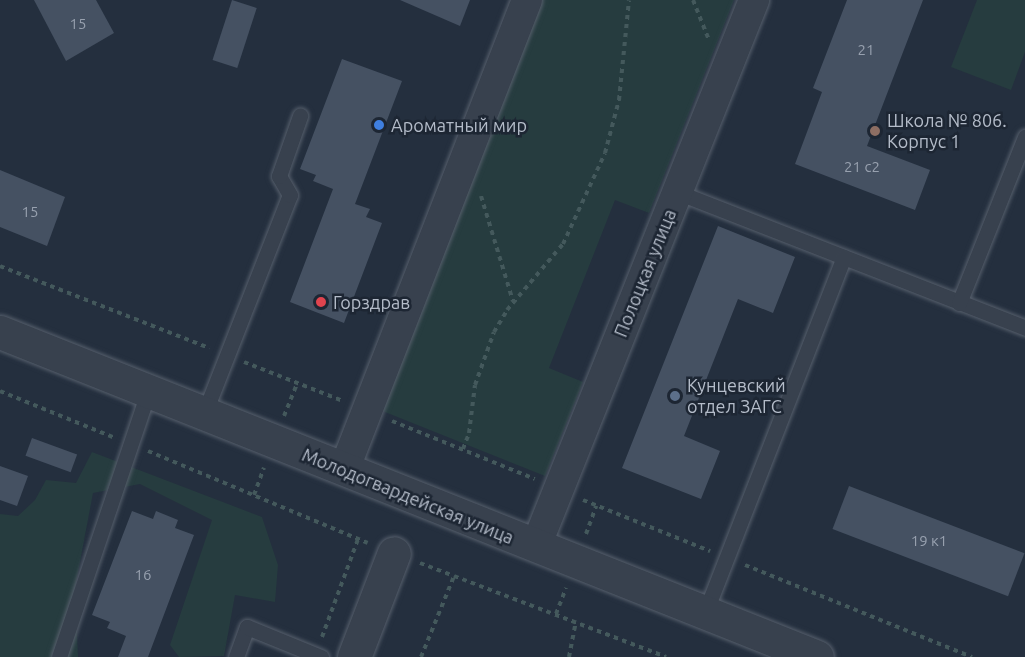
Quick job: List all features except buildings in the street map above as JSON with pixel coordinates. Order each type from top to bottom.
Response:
[{"type":"street","points":[[344,470],[469,155],[527,0]]},
{"type":"street","name":"Полоцкая улица","points":[[536,546],[754,0]]},
{"type":"street","name":"Молодогвардейская улица","points":[[0,332],[705,613],[783,651],[817,657]]},
{"type":"street","points":[[354,657],[393,553]]},
{"type":"lane","points":[[204,414],[290,195],[279,176],[300,116]]},
{"type":"lane","points":[[959,303],[1025,137]]},
{"type":"lane","points":[[677,192],[1025,328]]},
{"type":"lane","points":[[705,613],[844,257]]},
{"type":"lane","points":[[60,657],[148,392]]},
{"type":"lane","points":[[236,657],[247,627],[318,656]]},
{"type":"path","points":[[464,449],[469,433],[475,385],[500,320],[513,301],[542,271],[563,244],[605,153],[619,100],[629,0]]},
{"type":"path","points":[[693,0],[711,48]]},
{"type":"path","points":[[469,155],[513,301]]},
{"type":"path","points":[[0,266],[337,399]]},
{"type":"path","points":[[0,391],[358,539],[318,656]]},
{"type":"path","points":[[367,411],[972,657]]},
{"type":"path","points":[[421,657],[454,576],[666,657]]},
{"type":"path","points":[[569,657],[576,622]]},
{"type":"green space","points":[[541,0],[734,0],[649,213],[615,200],[549,368],[583,382],[545,476],[380,410]]},
{"type":"green space","points":[[977,0],[1025,0],[1025,52],[1011,90],[951,67]]},
{"type":"green space","points":[[92,452],[262,517],[278,565],[275,602],[235,595],[224,656],[179,657],[170,645],[212,520],[140,484],[93,493],[75,588],[78,657],[0,657],[0,514],[18,516],[35,500],[46,480],[76,483]]},
{"type":"place","name":"Ароматный мир","points":[[379,125]]},
{"type":"place","name":"Школа № 806. Корпус 1","points":[[875,131]]},
{"type":"place","name":"Горздрав","points":[[321,302]]},
{"type":"place","name":"Кунцевский отдел ЗАГС","points":[[675,396]]}]
